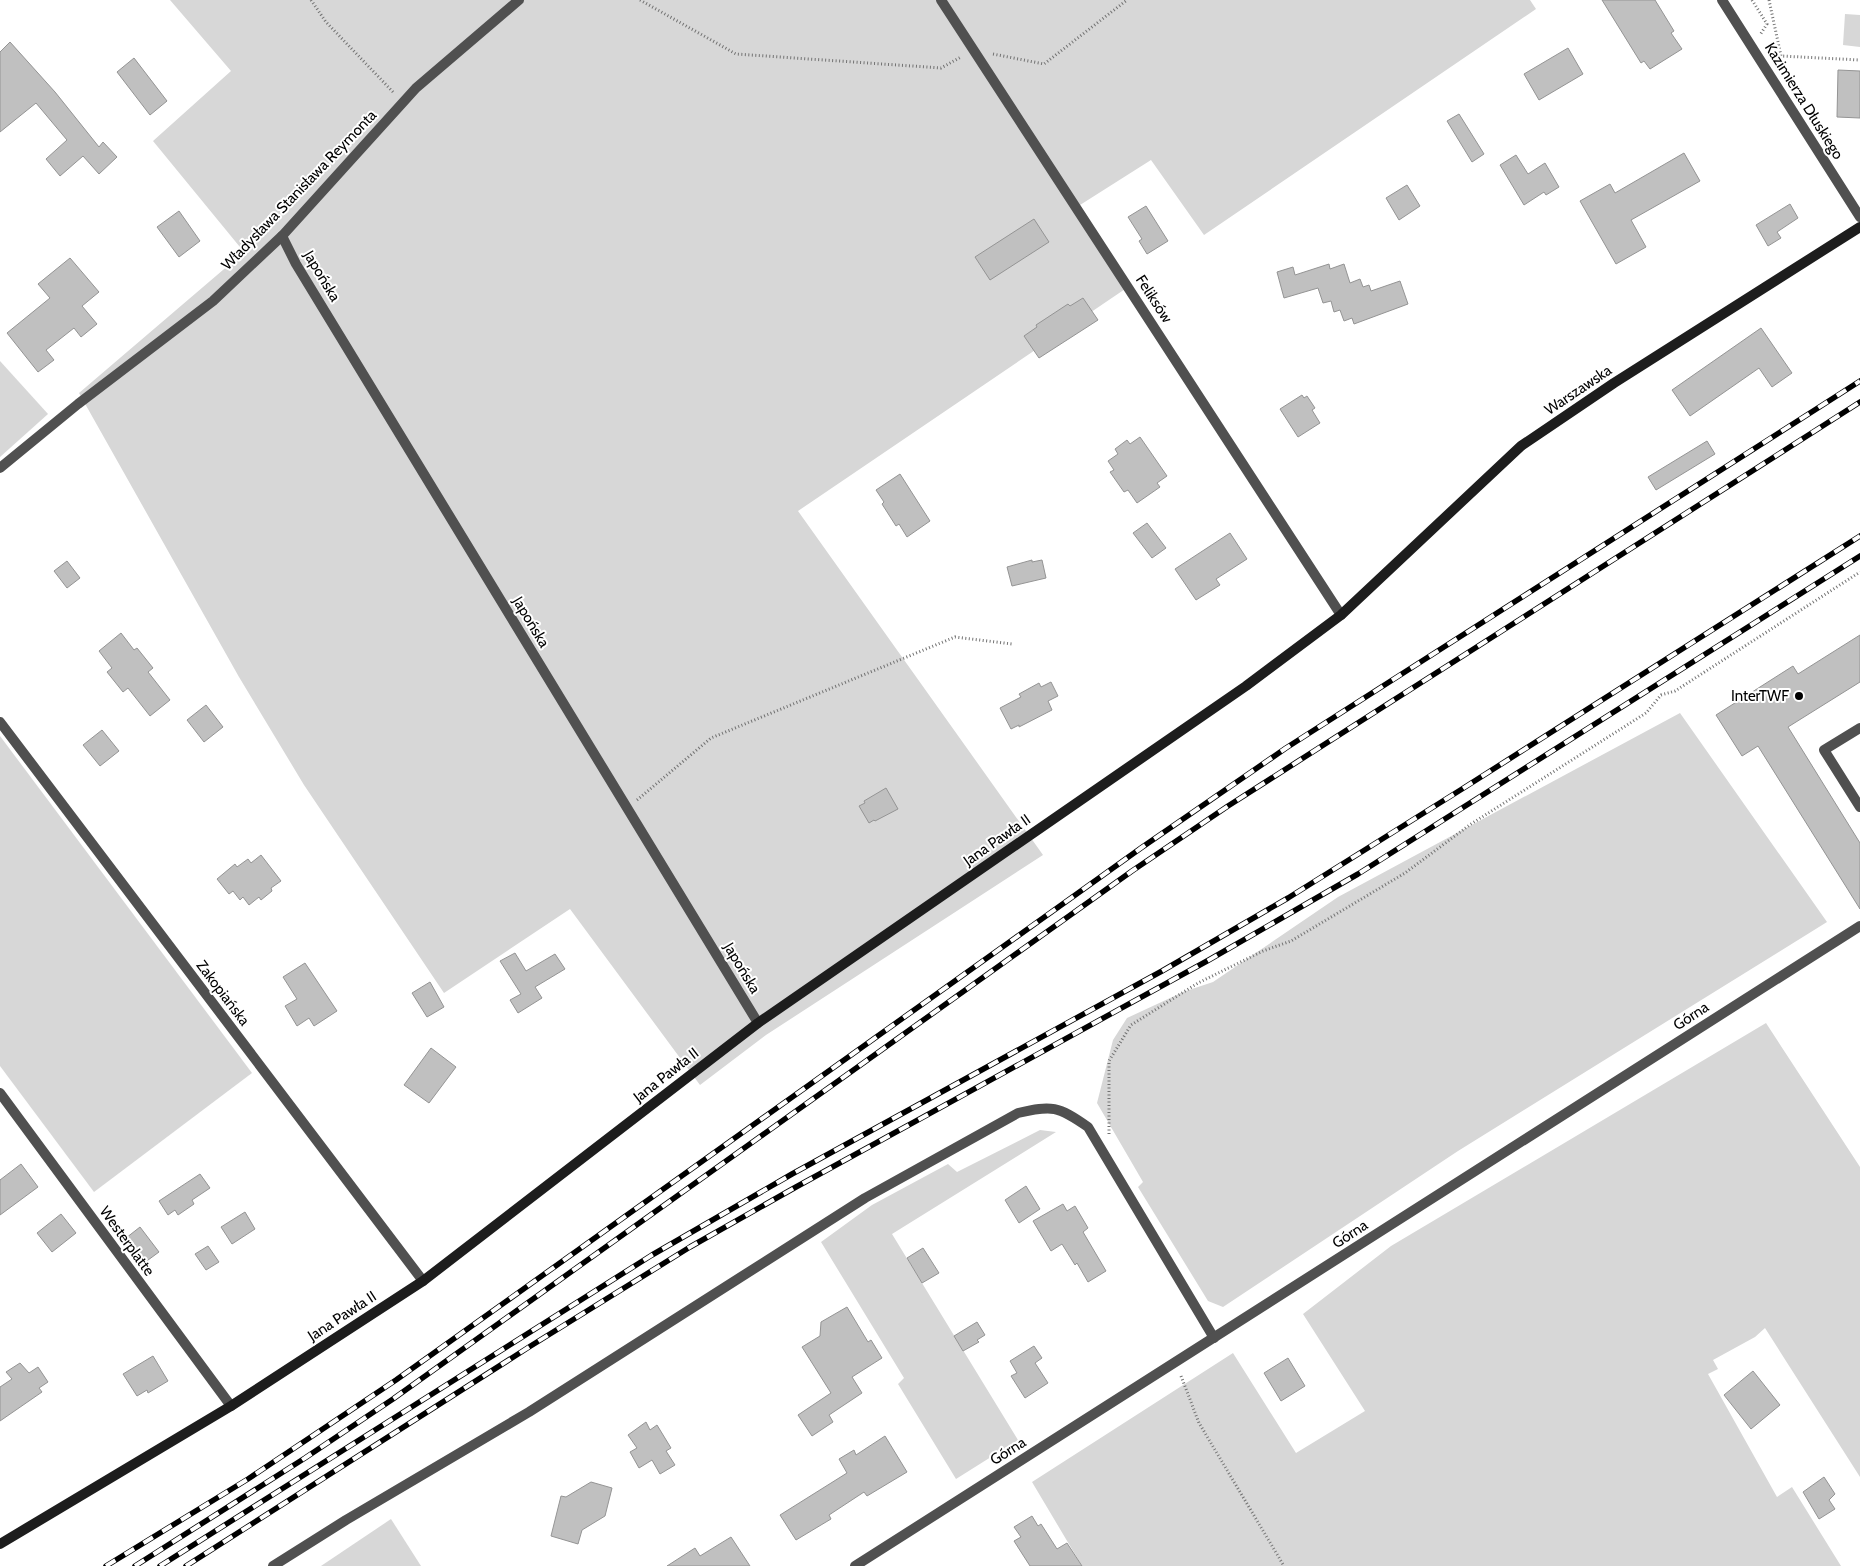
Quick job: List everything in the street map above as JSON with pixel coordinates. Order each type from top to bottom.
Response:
[{"type":"main road","name":"Warszawska","points":[[1341,615],[1521,446],[1614,383],[1860,227]]},
{"type":"main road","name":"Jana Pawła II","points":[[0,1544],[231,1406],[422,1281],[758,1023],[1246,686],[1341,615]]},
{"type":"street","name":"Władysława Stanisława Reymonta","points":[[0,468],[78,404],[213,301],[282,236],[416,88],[520,0]]},
{"type":"street","name":"Feliksów","points":[[941,0],[1341,615]]},
{"type":"street","name":"Kazimierza Dłuskiego","points":[[1722,0],[1860,217]]},
{"type":"street","name":"Japońska","points":[[282,236],[296,264],[758,1023]]},
{"type":"street","name":"Zakopiańska","points":[[0,722],[422,1281]]},
{"type":"street","points":[[1860,728],[1824,750],[1860,807]]},
{"type":"street","name":"Górna","points":[[855,1566],[1860,926]]},
{"type":"street","name":"Westerplatte","points":[[0,1093],[231,1406]]},
{"type":"street","points":[[273,1566],[346,1520],[529,1412],[865,1198],[1018,1113],[1044,1107],[1067,1112],[1088,1126],[1214,1338]]},
{"type":"path","points":[[311,0],[326,22],[403,103]]},
{"type":"path","points":[[640,0],[736,54],[941,68],[973,50],[1044,64],[1126,0]]},
{"type":"path","points":[[1752,0],[1768,24],[1760,36],[1764,43]]},
{"type":"path","points":[[1769,0],[1781,56]]},
{"type":"path","points":[[1772,56],[1860,60]]},
{"type":"path","points":[[1096,1141],[1110,1133],[1109,1061],[1131,1025],[1198,983],[1263,951],[1291,941],[1404,873],[1471,824],[1646,713],[1661,695],[1675,691],[1860,572]]},
{"type":"path","points":[[627,809],[711,738],[955,637],[1012,644]]},
{"type":"path","points":[[1174,1363],[1184,1380],[1199,1422],[1284,1566]]},
{"type":"shaded area","points":[[170,0],[1530,0],[1536,9],[1204,235],[1151,160],[1080,205],[1131,285],[798,511],[1043,855],[766,1035],[700,1085],[570,909],[444,993],[304,785],[239,677],[79,393],[244,252],[153,141],[231,71]]},
{"type":"shaded area","points":[[1845,14],[1860,15],[1860,47],[1843,45]]},
{"type":"shaded area","points":[[0,361],[48,414],[0,457]]},
{"type":"shaded area","points":[[1680,713],[1827,922],[1458,1151],[1223,1307],[1208,1301],[1138,1187],[1143,1182],[1097,1103],[1113,1040],[1127,1018],[1183,992],[1213,982],[1338,897]]},
{"type":"shaded area","points":[[0,736],[252,1073],[94,1192],[0,1066]]},
{"type":"shaded area","points":[[1766,1023],[1860,1167],[1860,1477],[1765,1328],[1755,1337],[1713,1360],[1718,1369],[1708,1374],[1777,1497],[1792,1487],[1841,1566],[1082,1566],[1032,1482],[1233,1353],[1296,1453],[1365,1411],[1303,1314],[1391,1246]]},
{"type":"shaded area","points":[[1040,1130],[1056,1132],[892,1234],[1018,1440],[956,1479],[898,1384],[904,1378],[821,1242],[872,1205],[948,1164],[957,1172]]},
{"type":"shaded area","points":[[391,1519],[421,1566],[321,1566]]},
{"type":"building","points":[[1602,0],[1655,0],[1674,31],[1671,33],[1682,49],[1650,69],[1644,61],[1641,63]]},
{"type":"building","points":[[10,42],[55,92],[99,147],[103,142],[117,157],[99,174],[83,156],[60,176],[46,159],[67,140],[36,103],[0,132],[0,52]]},
{"type":"building","points":[[1568,48],[1583,74],[1539,100],[1524,74]]},
{"type":"building","points":[[134,58],[167,101],[150,115],[117,72]]},
{"type":"building","points":[[1838,70],[1860,71],[1860,118],[1837,117]]},
{"type":"building","points":[[1459,114],[1484,154],[1472,162],[1447,121]]},
{"type":"building","points":[[1684,153],[1700,181],[1631,220],[1646,247],[1616,264],[1580,201],[1610,184],[1615,193]]},
{"type":"building","points":[[1516,155],[1528,174],[1545,163],[1559,187],[1546,195],[1544,192],[1524,205],[1500,165]]},
{"type":"building","points":[[1407,185],[1420,206],[1399,220],[1386,198]]},
{"type":"building","points":[[1790,204],[1798,218],[1777,232],[1781,238],[1768,246],[1756,225]]},
{"type":"building","points":[[1146,206],[1168,241],[1147,254],[1139,241],[1142,239],[1128,217]]},
{"type":"building","points":[[179,211],[200,241],[179,257],[157,227]]},
{"type":"building","points":[[1034,219],[1049,242],[990,280],[975,257]]},
{"type":"building","points":[[70,258],[99,292],[82,306],[97,324],[81,337],[74,328],[46,350],[54,360],[38,372],[7,333],[50,298],[38,284]]},
{"type":"building","points":[[1329,264],[1330,269],[1344,264],[1350,283],[1360,279],[1363,287],[1369,285],[1371,291],[1400,281],[1408,304],[1354,324],[1352,318],[1344,321],[1340,310],[1334,312],[1331,301],[1323,303],[1318,288],[1284,298],[1277,272],[1293,267],[1295,275]]},
{"type":"building","points":[[1083,298],[1098,320],[1039,358],[1024,336],[1037,327],[1036,325],[1068,304],[1070,306]]},
{"type":"building","points":[[1761,328],[1792,373],[1772,387],[1759,368],[1690,416],[1672,390]]},
{"type":"building","points":[[1302,395],[1304,398],[1307,396],[1315,408],[1312,410],[1320,423],[1298,437],[1280,409]]},
{"type":"building","points":[[1140,437],[1167,476],[1157,483],[1160,487],[1137,503],[1128,490],[1124,492],[1110,472],[1114,470],[1108,461],[1118,454],[1115,449],[1127,440],[1130,444]]},
{"type":"building","points":[[1707,441],[1715,454],[1656,490],[1648,477]]},
{"type":"building","points":[[900,474],[930,521],[907,537],[899,524],[896,526],[882,504],[884,502],[876,490]]},
{"type":"building","points":[[1147,523],[1166,548],[1152,558],[1133,533]]},
{"type":"building","points":[[1230,533],[1247,559],[1216,579],[1220,585],[1196,600],[1175,569]]},
{"type":"building","points":[[1032,560],[1032,562],[1042,560],[1046,578],[1012,586],[1007,567]]},
{"type":"building","points":[[67,561],[80,578],[67,588],[54,571]]},
{"type":"building","points":[[121,633],[134,650],[137,648],[153,668],[148,672],[170,700],[150,716],[128,688],[123,692],[107,672],[112,668],[99,651]]},
{"type":"building","points":[[1860,635],[1860,682],[1788,727],[1860,843],[1860,909],[1758,746],[1742,756],[1716,715],[1793,666],[1798,674]]},
{"type":"building","points":[[1051,682],[1058,696],[1048,701],[1052,710],[1019,727],[1019,725],[1011,729],[1000,708],[1021,697],[1019,694],[1039,683],[1041,687]]},
{"type":"building","points":[[206,705],[223,727],[204,742],[187,720]]},
{"type":"building","points":[[102,730],[119,751],[100,766],[83,745]]},
{"type":"building","points":[[886,788],[898,809],[869,823],[859,806]]},
{"type":"building","points":[[261,855],[281,881],[271,888],[272,891],[261,900],[259,897],[249,905],[243,897],[240,900],[233,891],[229,894],[217,879],[235,864],[237,867],[248,859],[251,863]]},
{"type":"building","points":[[515,953],[526,971],[555,954],[565,969],[535,987],[542,998],[518,1013],[510,1000],[521,994],[500,961]]},
{"type":"building","points":[[305,963],[337,1011],[314,1026],[309,1018],[297,1026],[285,1006],[297,999],[283,977]]},
{"type":"building","points":[[430,982],[444,1007],[427,1017],[412,993]]},
{"type":"building","points":[[431,1048],[456,1067],[429,1103],[404,1085]]},
{"type":"building","points":[[21,1164],[38,1187],[0,1215],[0,1180]]},
{"type":"building","points":[[200,1174],[210,1188],[192,1200],[194,1204],[178,1215],[175,1210],[168,1215],[159,1201]]},
{"type":"building","points":[[1026,1186],[1040,1209],[1019,1223],[1005,1200]]},
{"type":"building","points":[[1063,1204],[1067,1211],[1075,1206],[1088,1228],[1083,1232],[1106,1271],[1088,1282],[1077,1263],[1075,1265],[1062,1244],[1051,1251],[1033,1221]]},
{"type":"building","points":[[245,1212],[255,1229],[232,1244],[221,1227]]},
{"type":"building","points":[[61,1214],[76,1233],[52,1252],[37,1233]]},
{"type":"building","points":[[140,1227],[159,1252],[144,1263],[126,1238]]},
{"type":"building","points":[[208,1246],[219,1262],[206,1270],[195,1254]]},
{"type":"building","points":[[923,1248],[939,1273],[922,1283],[907,1258]]},
{"type":"building","points":[[847,1307],[868,1342],[871,1340],[882,1358],[852,1377],[862,1393],[829,1415],[833,1422],[812,1436],[798,1415],[831,1393],[802,1347],[820,1336],[821,1322]]},
{"type":"building","points":[[977,1322],[985,1335],[977,1340],[979,1342],[963,1351],[954,1336]]},
{"type":"building","points":[[1034,1346],[1042,1358],[1035,1363],[1048,1383],[1025,1398],[1011,1376],[1017,1373],[1010,1361]]},
{"type":"building","points":[[153,1356],[168,1381],[148,1393],[147,1390],[137,1396],[123,1374]]},
{"type":"building","points":[[1288,1358],[1305,1386],[1281,1401],[1264,1373]]},
{"type":"building","points":[[20,1363],[29,1373],[38,1367],[48,1382],[39,1388],[42,1392],[0,1421],[0,1387],[12,1379],[6,1372]]},
{"type":"building","points":[[1753,1371],[1780,1405],[1751,1429],[1724,1395]]},
{"type":"building","points":[[646,1422],[650,1430],[657,1425],[671,1448],[666,1451],[675,1465],[660,1474],[652,1460],[639,1468],[630,1452],[637,1448],[628,1435]]},
{"type":"building","points":[[885,1436],[907,1472],[867,1496],[864,1492],[829,1515],[831,1519],[796,1540],[780,1515],[847,1473],[839,1459],[854,1450],[856,1455]]},
{"type":"building","points":[[1824,1477],[1835,1494],[1829,1500],[1835,1509],[1819,1519],[1803,1492]]},
{"type":"building","points":[[591,1482],[612,1488],[605,1516],[582,1530],[578,1544],[551,1536],[561,1496],[566,1497]]},
{"type":"building","points":[[1032,1516],[1038,1526],[1041,1524],[1057,1549],[1067,1543],[1082,1566],[1030,1566],[1014,1541],[1021,1537],[1014,1527]]},
{"type":"building","points":[[731,1537],[750,1566],[667,1566],[695,1548],[700,1556]]},
{"type":"railway","points":[[106,1566],[248,1479],[396,1380],[1141,848],[1286,748],[1860,381]]},
{"type":"railway","points":[[135,1566],[305,1458],[393,1399],[1132,871],[1228,806],[1860,402]]},
{"type":"railway","points":[[160,1566],[652,1255],[792,1174],[1162,971],[1288,898],[1860,536]]},
{"type":"railway","points":[[186,1566],[529,1347],[690,1247],[1207,961],[1358,874],[1860,556]]},
{"type":"place","name":"InterTWF","points":[[1799,696]]}]
